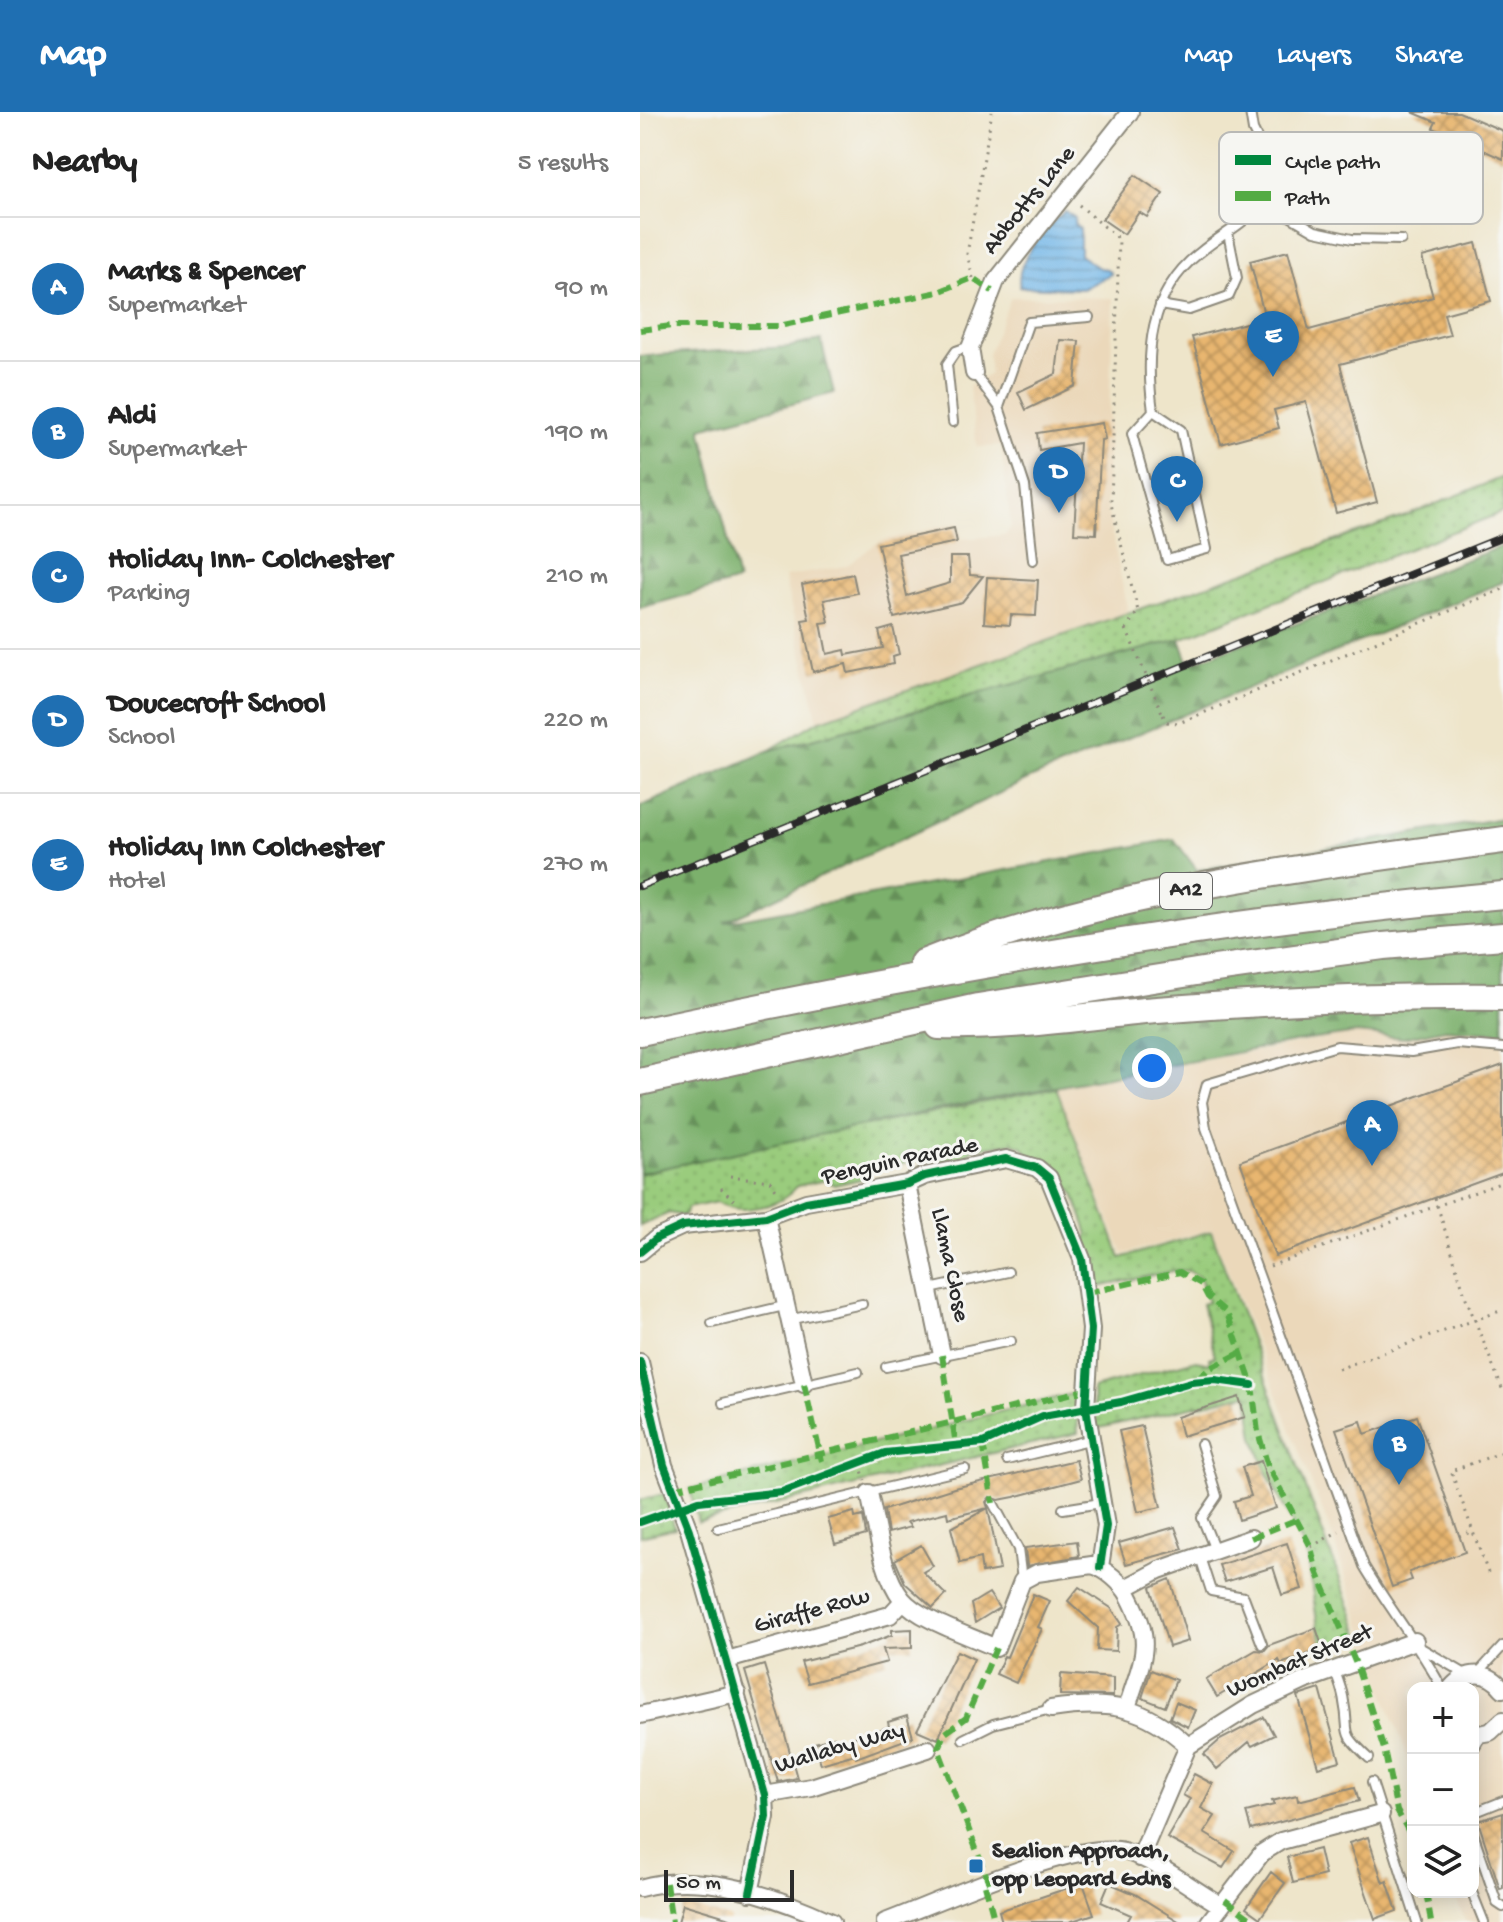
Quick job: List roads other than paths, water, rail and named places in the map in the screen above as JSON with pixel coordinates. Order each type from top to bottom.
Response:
[{"type":"highway","name":"A12","points":[[879,981],[979,941],[1073,916],[1260,874],[1503,840]]},
{"type":"highway","name":"A12","points":[[640,1032],[879,981],[1209,927],[1503,895]]},
{"type":"highway","points":[[640,1082],[978,1007],[1383,946],[1503,936]]},
{"type":"highway","points":[[903,1025],[982,1027],[1198,1007],[1503,997]]},
{"type":"street","name":"Abbotts Lane","points":[[974,373],[971,346],[996,281],[1130,112]]},
{"type":"street","name":"Penguin Parade","points":[[640,1252],[657,1238],[683,1226],[740,1217],[766,1217],[786,1209],[883,1186],[907,1184],[925,1176],[1006,1159],[1037,1168],[1049,1178],[1082,1259],[1091,1329],[1086,1408],[1106,1526],[1100,1567]]},
{"type":"street","name":"Llama Close","points":[[907,1184],[942,1355]]},
{"type":"street","points":[[766,1217],[804,1384]]},
{"type":"street","points":[[640,1362],[664,1465],[689,1530],[765,1795],[766,1817],[750,1893]]},
{"type":"street","points":[[869,1493],[890,1577],[903,1601],[923,1614],[996,1648],[1022,1581],[1037,1573],[1092,1565],[1100,1567],[1125,1588],[1145,1626],[1144,1649],[1127,1708]]},
{"type":"street","points":[[1125,1588],[1159,1570],[1251,1538]]},
{"type":"street","name":"Giraffe Row","points":[[727,1660],[890,1615],[903,1601]]},
{"type":"street","name":"Wombat Street","points":[[1188,1746],[1253,1705],[1335,1670],[1418,1644]]},
{"type":"street","points":[[1461,1682],[1472,1675],[1496,1681],[1503,1689]]},
{"type":"street","points":[[640,1715],[737,1693]]},
{"type":"street","points":[[1051,1709],[1093,1705],[1127,1708],[1162,1723],[1188,1746],[1140,1858]]},
{"type":"street","name":"Wallaby Way","points":[[765,1795],[811,1787],[928,1749]]},
{"type":"street","points":[[1209,1922],[1262,1853],[1281,1841],[1381,1814]]},
{"type":"street","points":[[885,1922],[1081,1853],[1123,1851],[1220,1905]]},
{"type":"street","points":[[640,1888],[682,1881],[750,1893],[801,1908],[832,1922]]},
{"type":"lane","points":[[1250,112],[1254,132]]},
{"type":"lane","points":[[1153,411],[1132,434],[1167,560],[1207,549],[1181,430],[1153,411],[1147,371],[1152,330],[1160,305],[1187,265],[1243,224]]},
{"type":"lane","points":[[1303,224],[1315,231],[1352,239],[1401,240]]},
{"type":"lane","points":[[1160,305],[1189,310],[1229,296],[1237,278],[1228,233]]},
{"type":"lane","points":[[999,407],[1029,322],[1089,317]]},
{"type":"lane","points":[[953,422],[947,364],[956,351],[971,346]]},
{"type":"lane","points":[[974,373],[999,407],[1025,486],[1033,560]]},
{"type":"lane","points":[[1439,1682],[1418,1644],[1386,1603],[1364,1566],[1206,1128],[1202,1102],[1207,1084],[1337,1046],[1411,1052],[1457,1044],[1503,1048]]},
{"type":"lane","points":[[930,1289],[1008,1272]]},
{"type":"lane","points":[[712,1323],[862,1304]]},
{"type":"lane","points":[[886,1367],[1011,1341]]},
{"type":"lane","points":[[723,1403],[858,1372]]},
{"type":"lane","points":[[1007,1460],[1089,1440]]},
{"type":"lane","points":[[1201,1444],[1217,1496],[1202,1518],[1211,1591],[1244,1597],[1262,1644]]},
{"type":"lane","points":[[718,1528],[965,1469]]},
{"type":"lane","points":[[993,1503],[1018,1549],[1022,1581]]},
{"type":"lane","points":[[1063,1509],[1101,1503]]},
{"type":"lane","points":[[1418,1644],[1472,1675],[1503,1646]]},
{"type":"lane","points":[[1335,1670],[1345,1702],[1347,1735],[1369,1758]]},
{"type":"lane","points":[[963,1739],[993,1724],[1051,1709]]},
{"type":"lane","points":[[1372,1782],[1417,1922]]},
{"type":"lane","points":[[1479,1811],[1503,1801]]},
{"type":"lane","points":[[1479,1850],[1497,1903],[1503,1907]]},
{"type":"lane","points":[[1474,1898],[1484,1922]]},
{"type":"water","points":[[1065,211],[1075,218],[1074,224],[1080,229],[1080,255],[1111,274],[1083,289],[1020,287],[1019,277],[1027,255],[1041,235]]},
{"type":"railway","points":[[640,886],[1503,537]]},
{"type":"place","name":"Holiday Inn Colchester","points":[[1273,377]]},
{"type":"place","name":"Doucecroft School","points":[[1059,513]]},
{"type":"place","name":"Holiday Inn- Colchester","points":[[1177,522]]},
{"type":"place","name":"Marks & Spencer","points":[[1372,1166]]},
{"type":"place","name":"Aldi","points":[[1399,1485]]},
{"type":"place","name":"Sealion Approach, opp Leopard Gdns","points":[[976,1866]]}]
